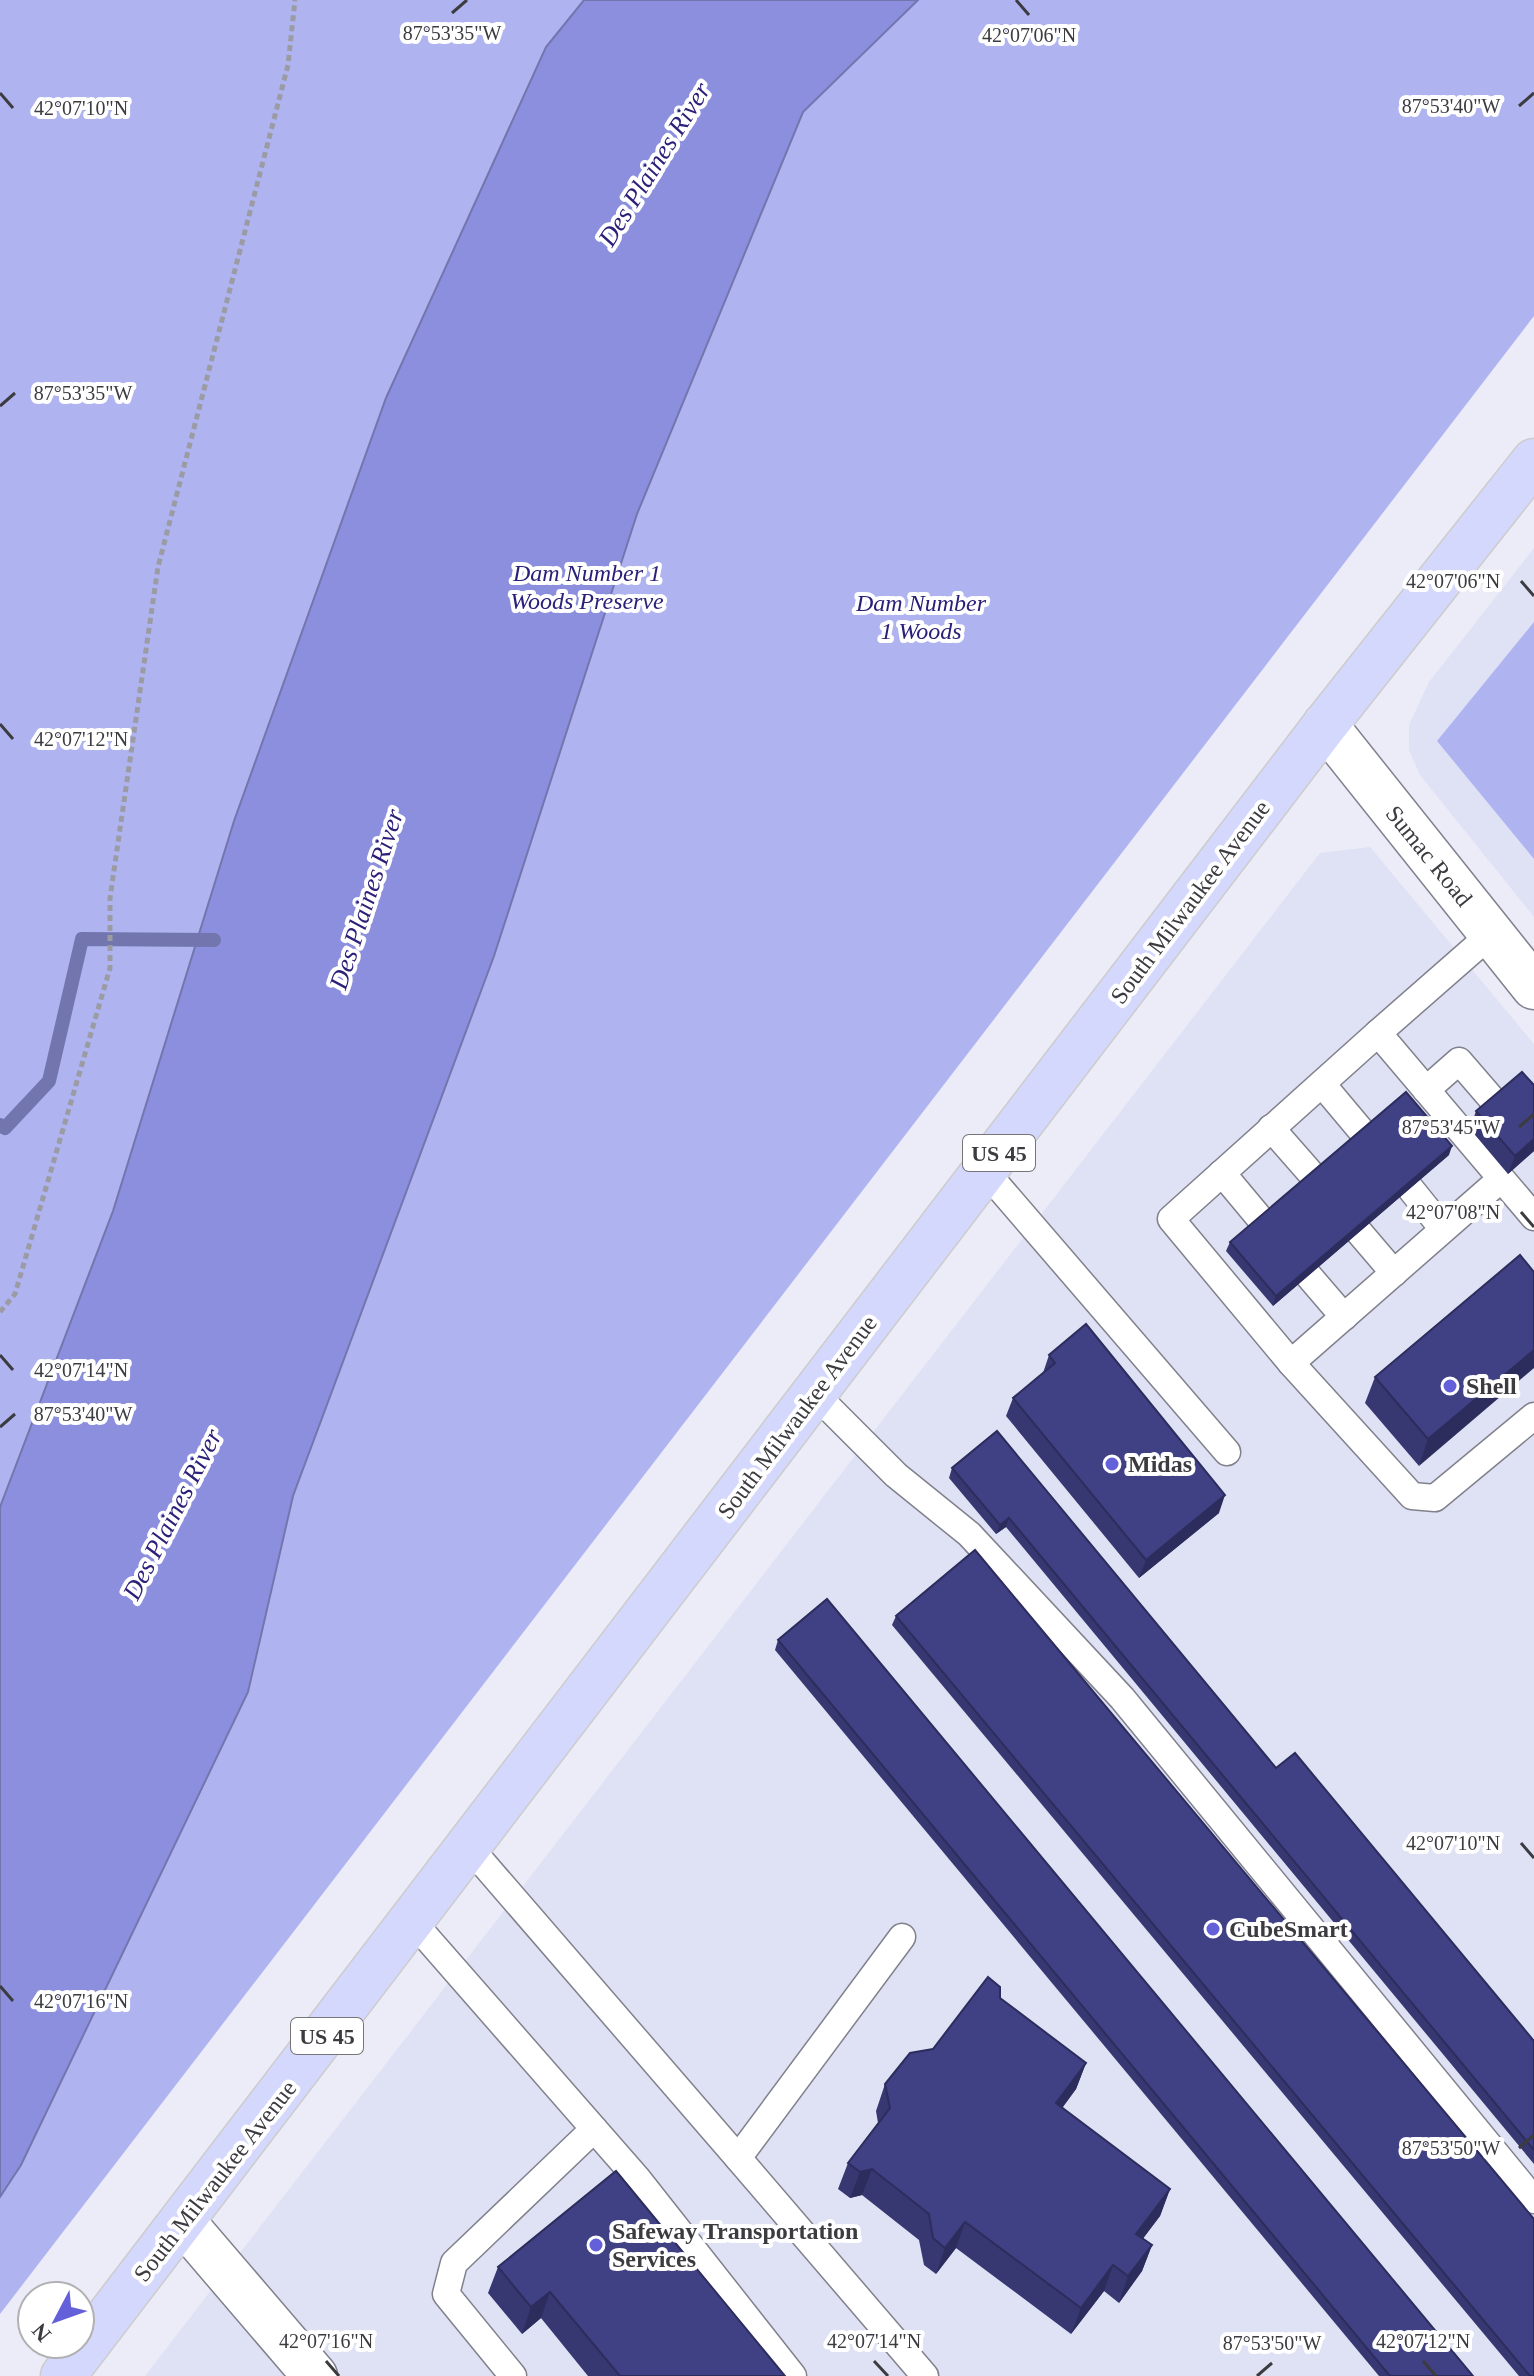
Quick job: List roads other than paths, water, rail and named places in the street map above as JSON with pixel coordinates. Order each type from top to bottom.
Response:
[{"type":"main road","name":"South Milwaukee Avenue","points":[[63,2376],[184,2223],[1325,725],[1534,461]]},
{"type":"street","name":"Sumac Road","points":[[1325,725],[1534,987]]},
{"type":"street","points":[[184,2223],[315,2376]]},
{"type":"lane","points":[[1491,934],[1171,1219],[1291,1363],[1412,1496],[1435,1498],[1534,1416]]},
{"type":"lane","points":[[1378,1033],[1534,1217]]},
{"type":"lane","points":[[1426,1090],[1459,1061],[1497,1105]]},
{"type":"lane","points":[[1322,1084],[1364,1134]]},
{"type":"lane","points":[[1271,1128],[1314,1177]]},
{"type":"lane","points":[[985,1171],[1227,1452]]},
{"type":"lane","points":[[1222,1173],[1262,1221]]},
{"type":"lane","points":[[1291,1363],[1501,1179]]},
{"type":"lane","points":[[1410,1188],[1443,1229]]},
{"type":"lane","points":[[1359,1232],[1394,1273]]},
{"type":"lane","points":[[1308,1275],[1344,1317]]},
{"type":"lane","points":[[815,1394],[896,1475],[969,1534],[1122,1698],[1534,2200]]},
{"type":"lane","points":[[470,1848],[925,2376]]},
{"type":"lane","points":[[413,1922],[594,2129],[793,2376]]},
{"type":"lane","points":[[738,2158],[902,1937]]},
{"type":"lane","points":[[513,2376],[446,2294],[448,2279],[454,2263],[594,2129]]},
{"type":"water","name":"Des Plaines River","points":[[584,0],[918,0],[803,112],[637,514],[494,956],[293,1496],[248,1692],[21,2165],[0,2197],[0,1507],[113,1211],[234,821],[386,398],[546,47]]},
{"type":"waterway","points":[[0,1125],[5,1128],[49,1081],[82,939],[214,940]]},
{"type":"place","name":"Shell","points":[[1450,1386]]},
{"type":"place","name":"Midas","points":[[1112,1464]]},
{"type":"place","name":"CubeSmart","points":[[1213,1929]]},
{"type":"place","name":"Safeway Transportation Services","points":[[596,2245]]},
{"type":"park label","name":"Dam Number 1 Woods Preserve","points":[[587,587]]},
{"type":"park label","name":"Dam Number 1 Woods","points":[[921,617]]}]
